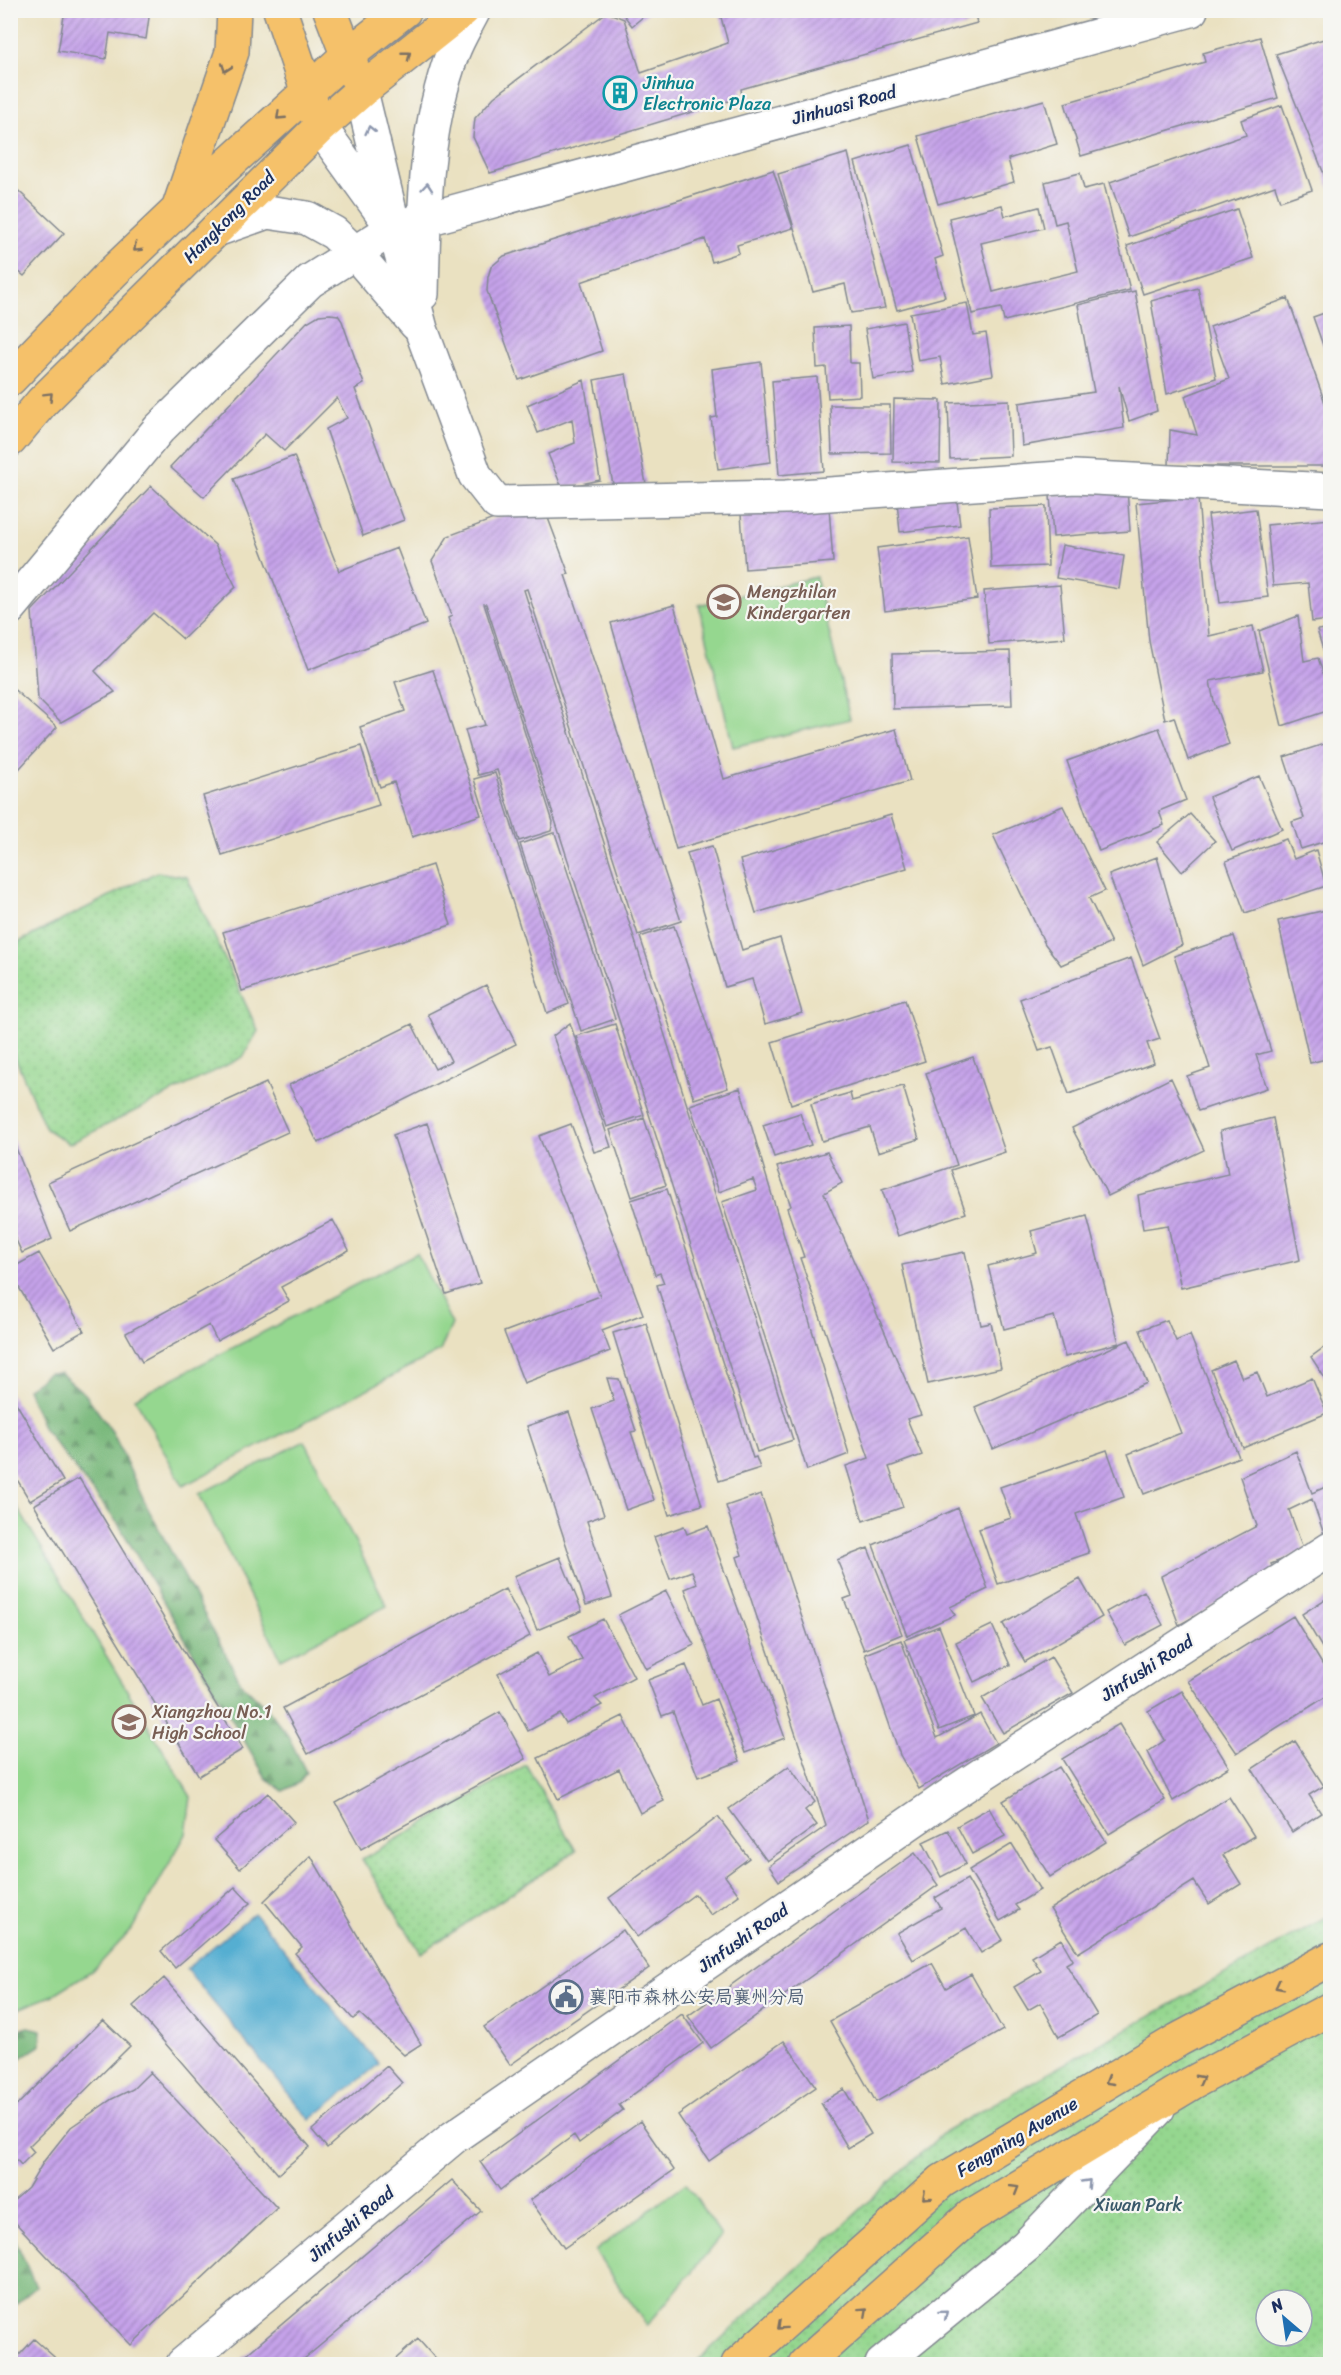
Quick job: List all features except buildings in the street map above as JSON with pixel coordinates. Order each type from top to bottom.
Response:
[{"type":"main road","points":[[178,210],[232,52],[234,10]]},
{"type":"main road","points":[[280,10],[320,127]]},
{"type":"main road","points":[[330,10],[361,91]]},
{"type":"main road","name":"Hangkong Road","points":[[10,380],[113,272],[178,210],[307,91],[405,10]]},
{"type":"main road","name":"Hangkong Road","points":[[10,440],[42,402],[320,127],[361,91],[463,10]]},
{"type":"main road","name":"Fengming Avenue","points":[[738,2364],[942,2181],[1178,2040],[1330,1959]]},
{"type":"main road","points":[[805,2364],[971,2216],[1171,2096],[1330,2009]]},
{"type":"street","points":[[409,224],[442,85],[454,49],[474,10]]},
{"type":"street","name":"Jinhuasi Road","points":[[10,608],[159,429],[310,281],[355,253],[409,224],[1191,10]]},
{"type":"street","points":[[361,91],[409,224],[421,329],[475,475],[497,503],[786,496],[1075,477],[1330,490]]},
{"type":"street","points":[[320,127],[409,224]]},
{"type":"street","points":[[216,230],[267,212],[307,218],[334,233],[355,253],[421,329]]},
{"type":"street","name":"Jinfushi Road","points":[[183,2364],[454,2137],[947,1797],[1330,1549]]},
{"type":"street","points":[[882,2364],[1026,2246],[1171,2096]]},
{"type":"green space","points":[[816,577],[850,719],[733,747],[699,605]]},
{"type":"green space","points":[[157,872],[187,877],[258,1031],[243,1057],[69,1144],[46,1129],[11,1048],[11,946]]},
{"type":"green space","points":[[417,1253],[452,1324],[440,1351],[183,1486],[135,1398]]},
{"type":"green space","points":[[49,1373],[60,1373],[86,1395],[113,1433],[144,1501],[241,1683],[269,1710],[288,1736],[306,1772],[300,1782],[283,1791],[266,1778],[119,1525],[44,1429],[27,1389]]},
{"type":"green space","points":[[305,1441],[387,1606],[281,1659],[199,1494]]},
{"type":"green space","points":[[11,1497],[191,1797],[186,1834],[132,1929],[96,1968],[53,1995],[11,2012]]},
{"type":"green space","points":[[526,1765],[576,1851],[421,1953],[362,1859]]},
{"type":"green space","name":"Xiwan Park","points":[[1330,1915],[1330,2364],[694,2364],[945,2131]]},
{"type":"green space","points":[[28,2027],[42,2030],[41,2045],[11,2064],[11,2032]]},
{"type":"green space","points":[[686,2183],[721,2236],[647,2326],[595,2251]]},
{"type":"green space","points":[[10,2233],[14,2237],[36,2287],[12,2307]]},
{"type":"water","points":[[254,1913],[379,2064],[310,2120],[186,1969]]},
{"type":"place","name":"Jinhua Electronic Plaza","points":[[620,93]]},
{"type":"place","name":"Mengzhilan Kindergarten","points":[[724,602]]},
{"type":"place","name":"Xiangzhou No.1 High School","points":[[129,1722]]},
{"type":"place","name":"襄阳市森林公安局襄州分局","points":[[566,1997]]}]
